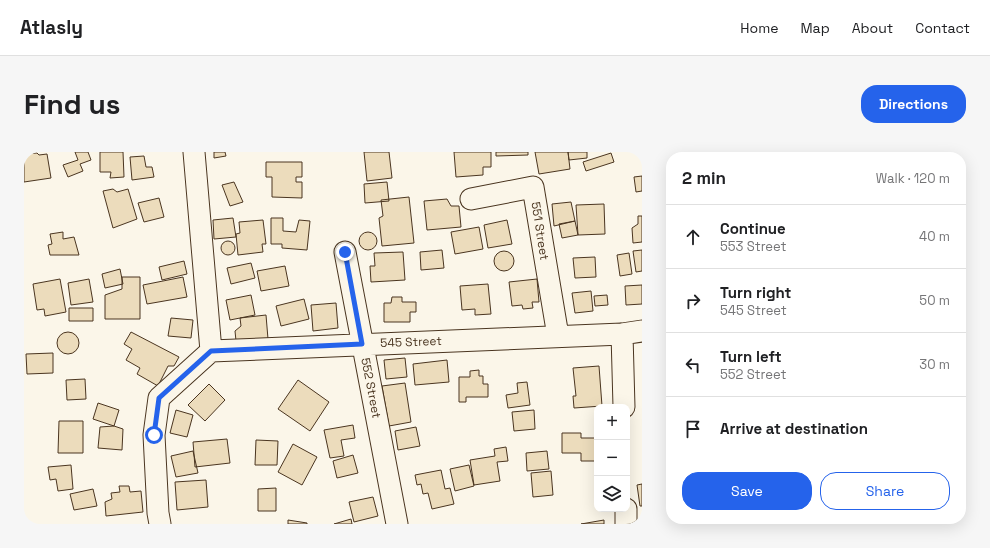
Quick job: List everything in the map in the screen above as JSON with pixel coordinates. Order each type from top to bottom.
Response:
[{"type":"street","points":[[160,524],[158,513],[154,435],[159,398],[211,351],[194,152]]},
{"type":"street","name":"551 Street","points":[[471,199],[533,187],[558,336]]},
{"type":"street","name":"552 Street","points":[[345,252],[397,524]]},
{"type":"street","points":[[624,404],[632,333]]},
{"type":"street","name":"545 Street","points":[[211,351],[632,333]]},
{"type":"street","points":[[626,512],[626,524]]},
{"type":"building","points":[[75,152],[88,152],[91,160],[80,164],[83,171],[68,177],[63,165],[78,160]]},
{"type":"building","points":[[100,152],[123,152],[124,177],[110,178],[111,172],[100,172]]},
{"type":"building","points":[[214,152],[225,152],[226,156],[214,158]]},
{"type":"building","points":[[364,152],[389,152],[392,178],[367,181]]},
{"type":"building","points":[[454,152],[491,152],[491,167],[483,167],[483,175],[456,177]]},
{"type":"building","points":[[496,152],[528,152],[528,155],[496,156]]},
{"type":"building","points":[[535,152],[568,152],[570,169],[539,174]]},
{"type":"building","points":[[568,152],[587,152],[587,158],[569,160]]},
{"type":"building","points":[[37,153],[39,155],[47,154],[51,178],[24,182],[24,154]]},
{"type":"building","points":[[611,153],[614,162],[586,171],[583,162]]},
{"type":"building","points":[[144,156],[146,167],[152,167],[154,177],[132,180],[130,157]]},
{"type":"building","points":[[266,162],[302,162],[302,177],[296,177],[296,182],[302,182],[302,198],[272,197],[272,177],[266,177]]},
{"type":"building","points":[[642,176],[642,191],[636,192],[634,177]]},
{"type":"building","points":[[234,182],[243,202],[230,206],[222,185]]},
{"type":"building","points":[[387,182],[389,201],[365,203],[364,184]]},
{"type":"building","points":[[113,189],[117,192],[128,189],[137,219],[113,228],[103,191]]},
{"type":"building","points":[[409,197],[414,243],[382,246],[379,218],[383,216],[381,200]]},
{"type":"building","points":[[159,198],[164,217],[144,222],[138,203]]},
{"type":"building","points":[[447,199],[451,206],[459,206],[461,227],[427,230],[424,201]]},
{"type":"building","points":[[571,202],[575,221],[554,226],[552,204]]},
{"type":"building","points":[[604,204],[605,234],[578,235],[576,205]]},
{"type":"building","points":[[638,216],[642,216],[642,242],[633,243],[632,228],[638,224]]},
{"type":"building","points":[[233,218],[236,237],[214,239],[213,220]]},
{"type":"building","points":[[271,218],[283,218],[283,231],[296,232],[299,220],[310,221],[307,250],[282,248],[282,244],[271,244]]},
{"type":"building","points":[[263,220],[266,244],[262,244],[263,252],[238,255],[236,234],[240,233],[239,222]]},
{"type":"building","points":[[507,220],[512,244],[488,248],[484,225]]},
{"type":"building","points":[[575,221],[578,235],[562,238],[559,224]]},
{"type":"building","points":[[479,227],[483,249],[455,254],[451,232]]},
{"type":"building","points":[[63,232],[63,239],[74,237],[79,255],[50,255],[48,245],[52,244],[50,234]]},
{"type":"building","points":[[368,232],[374,235],[377,241],[374,247],[368,250],[362,247],[359,241],[362,235]]},
{"type":"building","points":[[225,241],[231,241],[235,245],[235,251],[231,255],[225,255],[221,251],[221,245]]},
{"type":"building","points":[[442,250],[444,268],[421,270],[420,252]]},
{"type":"building","points":[[642,250],[642,271],[636,272],[633,251]]},
{"type":"building","points":[[504,251],[511,254],[514,261],[511,268],[504,271],[497,268],[494,261],[497,254]]},
{"type":"building","points":[[403,252],[405,280],[371,282],[370,266],[375,266],[374,253]]},
{"type":"building","points":[[629,253],[632,274],[620,276],[617,255]]},
{"type":"building","points":[[595,257],[596,277],[575,278],[573,258]]},
{"type":"building","points":[[184,261],[187,274],[162,280],[159,267]]},
{"type":"building","points":[[251,263],[255,278],[231,284],[227,268]]},
{"type":"building","points":[[285,266],[289,286],[261,291],[257,271]]},
{"type":"building","points":[[120,269],[123,284],[105,288],[102,274]]},
{"type":"building","points":[[122,277],[140,277],[140,319],[105,319],[105,295],[122,289]]},
{"type":"building","points":[[183,277],[187,297],[147,304],[143,285]]},
{"type":"building","points":[[60,279],[66,312],[45,316],[44,309],[37,310],[33,284]]},
{"type":"building","points":[[89,279],[93,302],[71,305],[68,283]]},
{"type":"building","points":[[537,279],[539,302],[532,302],[533,308],[523,309],[522,305],[512,306],[509,282]]},
{"type":"building","points":[[488,284],[491,314],[475,315],[475,309],[462,310],[460,286]]},
{"type":"building","points":[[642,285],[642,304],[626,305],[625,286]]},
{"type":"building","points":[[591,291],[593,311],[575,313],[572,293]]},
{"type":"building","points":[[251,295],[255,315],[230,320],[226,300]]},
{"type":"building","points":[[607,295],[608,305],[595,306],[594,296]]},
{"type":"building","points":[[392,297],[402,297],[402,302],[416,302],[416,312],[410,312],[410,322],[384,322],[384,303],[391,303]]},
{"type":"building","points":[[304,299],[309,319],[281,326],[276,306]]},
{"type":"building","points":[[336,303],[338,328],[313,331],[311,305]]},
{"type":"building","points":[[69,308],[93,308],[93,321],[69,321]]},
{"type":"building","points":[[266,315],[268,339],[236,341],[235,331],[241,326],[240,318]]},
{"type":"building","points":[[171,318],[193,320],[191,338],[168,336]]},
{"type":"building","points":[[68,332],[76,335],[79,343],[76,351],[68,354],[60,351],[57,343],[60,335]]},
{"type":"building","points":[[131,332],[179,357],[174,366],[168,366],[158,386],[137,374],[140,368],[126,360],[132,349],[124,344]]},
{"type":"building","points":[[53,353],[53,373],[27,374],[26,354]]},
{"type":"building","points":[[405,358],[407,377],[386,379],[384,360]]},
{"type":"building","points":[[447,360],[449,382],[415,385],[413,364]]},
{"type":"building","points":[[599,366],[602,404],[594,404],[594,407],[574,408],[573,396],[576,396],[573,368]]},
{"type":"building","points":[[479,370],[479,376],[483,376],[483,384],[488,384],[488,397],[466,397],[466,402],[459,402],[459,377],[470,377],[470,371]]},
{"type":"building","points":[[85,379],[86,399],[67,400],[66,380]]},
{"type":"building","points":[[298,380],[329,402],[310,431],[278,409]]},
{"type":"building","points":[[527,382],[530,405],[508,408],[506,395],[518,393],[517,383]]},
{"type":"building","points":[[405,383],[411,422],[389,426],[382,386]]},
{"type":"building","points":[[209,384],[225,400],[205,421],[188,405]]},
{"type":"building","points":[[98,403],[119,410],[114,426],[93,419]]},
{"type":"building","points":[[176,410],[193,415],[187,437],[170,433]]},
{"type":"building","points":[[534,410],[535,429],[514,431],[512,412]]},
{"type":"building","points":[[59,421],[83,421],[83,453],[58,453]]},
{"type":"building","points":[[353,425],[355,438],[341,440],[344,456],[330,458],[324,430]]},
{"type":"building","points":[[114,426],[123,429],[122,450],[98,448],[100,427]]},
{"type":"building","points":[[416,427],[420,446],[398,450],[395,431]]},
{"type":"building","points":[[562,433],[581,433],[581,438],[594,438],[594,461],[581,461],[581,453],[562,453]]},
{"type":"building","points":[[227,439],[230,463],[195,467],[193,442]]},
{"type":"building","points":[[256,440],[278,441],[277,465],[255,465]]},
{"type":"building","points":[[293,444],[317,457],[302,485],[278,472]]},
{"type":"building","points":[[506,447],[508,461],[497,462],[500,481],[474,485],[470,460],[495,456],[494,449]]},
{"type":"building","points":[[193,451],[198,473],[176,477],[171,456]]},
{"type":"building","points":[[547,451],[549,469],[527,471],[526,453]]},
{"type":"building","points":[[353,455],[358,473],[337,478],[333,461]]},
{"type":"building","points":[[71,465],[73,489],[58,491],[56,479],[50,480],[48,467]]},
{"type":"building","points":[[469,465],[474,486],[455,491],[450,469]]},
{"type":"building","points":[[441,470],[445,489],[450,488],[454,504],[432,509],[428,493],[423,494],[421,484],[417,485],[415,475]]},
{"type":"building","points":[[551,471],[553,495],[533,497],[531,473]]},
{"type":"building","points":[[206,480],[208,507],[177,510],[175,482]]},
{"type":"building","points":[[642,484],[642,506],[640,506],[637,485]]},
{"type":"building","points":[[119,486],[129,486],[130,492],[141,491],[143,512],[106,516],[105,502],[112,499],[111,493],[120,492]]},
{"type":"building","points":[[276,488],[276,511],[258,511],[258,489]]},
{"type":"building","points":[[93,489],[97,506],[74,510],[70,494]]},
{"type":"building","points":[[373,497],[378,516],[354,522],[349,502]]},
{"type":"building","points":[[351,519],[352,524],[334,524]]},
{"type":"building","points":[[288,520],[307,523],[307,524],[288,524]]},
{"type":"building","points":[[604,520],[604,524],[581,524]]},
{"type":"route","points":[[154,435],[159,398],[211,351],[362,344],[345,252]]}]
